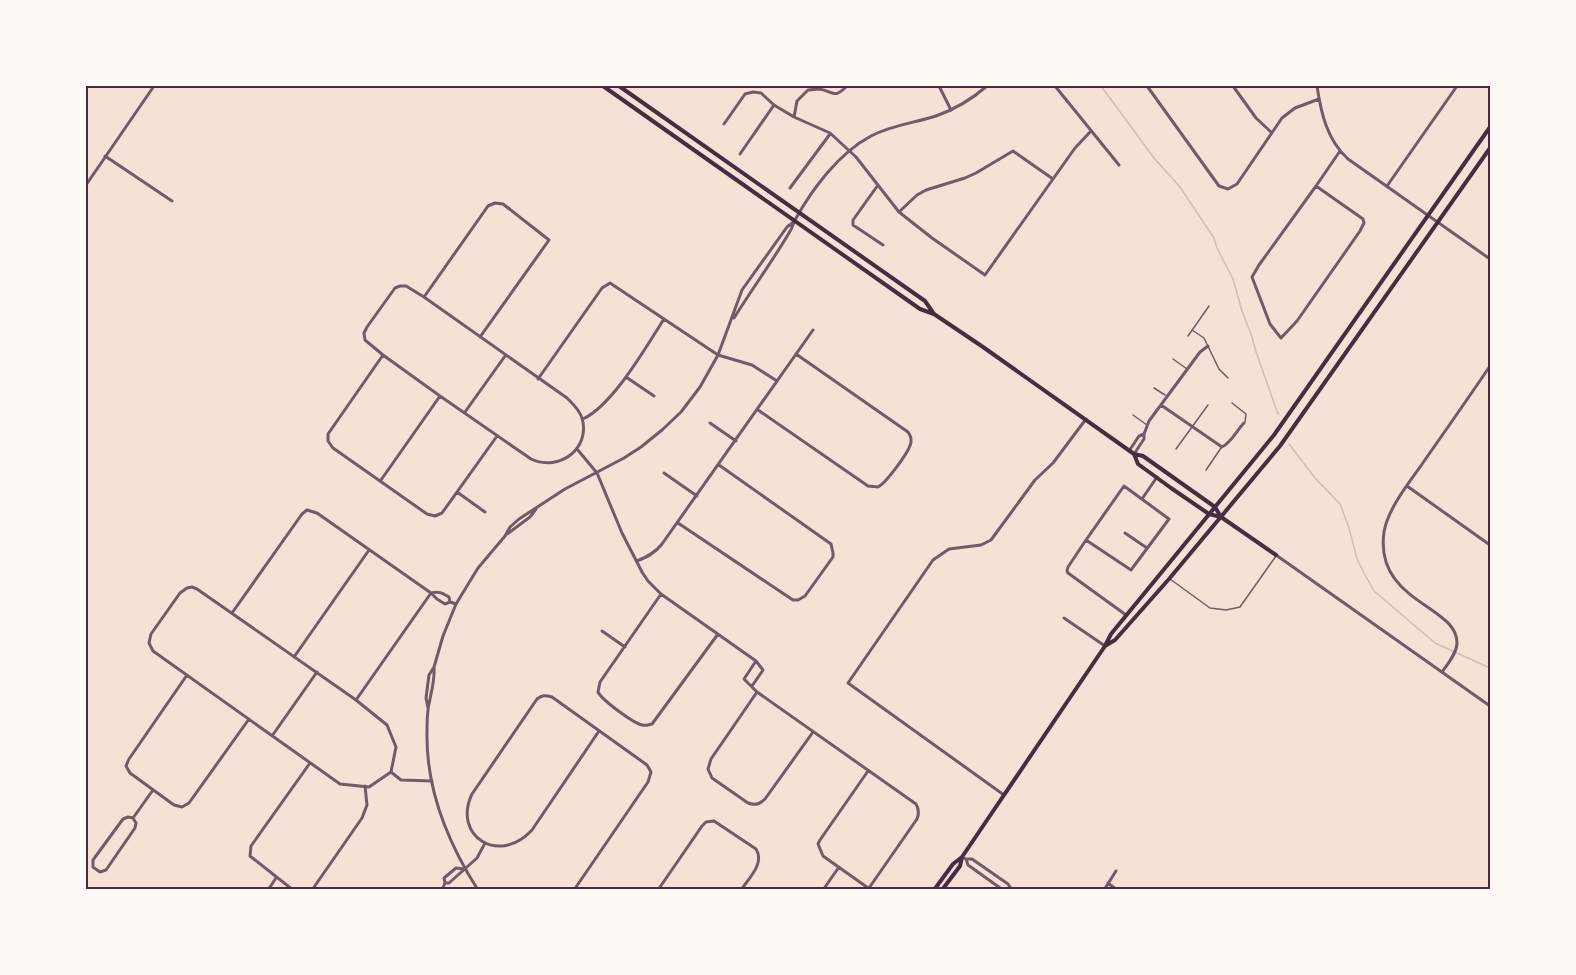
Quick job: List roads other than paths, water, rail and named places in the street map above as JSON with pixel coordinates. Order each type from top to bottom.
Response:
[{"type":"main road","points":[[603,86],[920,309],[934,314],[1129,451],[1143,456],[1215,507],[1221,517]]},
{"type":"main road","points":[[619,86],[925,301],[934,314]]},
{"type":"main road","points":[[942,890],[1105,646],[1110,634],[1285,421],[1491,127]]},
{"type":"main road","points":[[1105,646],[1115,640],[1169,579],[1280,446],[1491,148]]},
{"type":"main road","points":[[1134,454],[1138,464],[1209,514],[1221,517],[1276,555]]},
{"type":"main road","points":[[934,890],[953,864],[964,858]]},
{"type":"street","points":[[86,185],[154,86]]},
{"type":"street","points":[[794,117],[797,101],[808,90],[819,89],[834,94],[840,93],[847,86]]},
{"type":"street","points":[[939,86],[951,110]]},
{"type":"street","points":[[730,324],[800,213],[838,160],[880,131],[951,110],[987,86]]},
{"type":"street","points":[[1055,86],[1119,165]]},
{"type":"street","points":[[1147,86],[1219,186],[1228,189],[1237,184],[1271,132],[1288,112],[1319,99]]},
{"type":"street","points":[[1233,86],[1256,118],[1271,132]]},
{"type":"street","points":[[1317,86],[1328,130],[1340,151],[1348,159],[1491,259]]},
{"type":"street","points":[[1387,186],[1457,86]]},
{"type":"street","points":[[724,124],[746,94],[761,93],[774,105],[794,117],[830,134],[856,157],[899,212],[985,275],[1090,130]]},
{"type":"street","points":[[740,154],[774,105]]},
{"type":"street","points":[[790,188],[830,134]]},
{"type":"street","points":[[899,212],[917,195],[926,190],[976,174],[1013,151],[1053,179]]},
{"type":"street","points":[[1316,186],[1363,219],[1364,223],[1297,321],[1281,338],[1270,324],[1252,277],[1340,151]]},
{"type":"street","points":[[105,156],[171,201]]},
{"type":"street","points":[[878,185],[853,220],[852,225],[883,246]]},
{"type":"street","points":[[424,297],[488,206],[495,202],[503,204],[549,240],[480,338]]},
{"type":"street","points":[[478,890],[452,845],[440,814],[432,781],[427,735],[434,667],[456,604],[478,568],[519,519],[565,489],[641,447],[681,412],[700,387],[718,355],[742,290],[787,227],[795,221]]},
{"type":"street","points":[[538,379],[602,288],[610,282],[718,355],[752,365],[777,381]]},
{"type":"street","points":[[406,286],[505,356],[567,398],[575,406],[582,419],[583,434],[581,442],[571,455],[550,463],[538,462],[497,436],[383,355],[365,340],[364,333],[395,288],[406,286]]},
{"type":"street","points":[[582,419],[602,406],[626,377],[664,319]]},
{"type":"street","points":[[637,561],[657,550],[678,523],[813,330]]},
{"type":"street","points":[[1134,454],[1144,440],[1147,426],[1167,396],[1200,352],[1208,346]]},
{"type":"street","points":[[758,410],[867,486],[874,488],[885,483],[909,448],[911,440],[908,432],[796,354]]},
{"type":"street","points":[[383,355],[328,434],[328,441],[333,448],[427,514],[435,516],[442,513],[497,436]]},
{"type":"street","points":[[465,412],[505,356]]},
{"type":"street","points":[[1442,672],[1456,650],[1456,636],[1453,628],[1448,621],[1400,586],[1392,576],[1384,551],[1384,532],[1407,486],[1491,366]]},
{"type":"street","points":[[626,377],[654,396]]},
{"type":"street","points":[[381,480],[440,396]]},
{"type":"street","points":[[1161,405],[1222,447],[1244,423]]},
{"type":"street","points":[[1004,795],[848,683],[933,560],[949,549],[981,544],[991,540],[1035,480],[1053,463],[1086,419]]},
{"type":"street","points":[[710,423],[736,441]]},
{"type":"street","points":[[1129,451],[1139,436],[1144,434]]},
{"type":"street","points":[[577,448],[597,473],[622,532],[648,581],[661,594],[756,661],[762,670],[752,686]]},
{"type":"street","points":[[678,523],[793,600],[805,596],[833,557],[831,544],[719,465]]},
{"type":"street","points":[[664,473],[697,496]]},
{"type":"street","points":[[1142,499],[1157,477]]},
{"type":"street","points":[[1086,540],[1131,570],[1169,519],[1124,486],[1086,540],[1068,567],[1068,573],[1126,615]]},
{"type":"street","points":[[1407,486],[1491,545]]},
{"type":"street","points":[[457,492],[485,512]]},
{"type":"street","points":[[231,613],[302,514],[308,510],[317,513],[437,599],[445,604],[450,602],[456,604]]},
{"type":"street","points":[[1125,533],[1147,548]]},
{"type":"street","points":[[294,657],[369,550]]},
{"type":"street","points":[[1276,555],[1491,706]]},
{"type":"street","points":[[192,587],[197,589],[231,613],[317,672],[387,725],[396,747],[391,772],[369,787],[340,784],[153,651],[148,643],[151,634],[183,590],[192,587]]},
{"type":"street","points":[[356,700],[431,593],[441,592],[449,597],[450,602]]},
{"type":"street","points":[[661,594],[600,682],[598,692],[604,700],[638,723],[647,726],[652,724],[718,634]]},
{"type":"street","points":[[1064,618],[1105,646]]},
{"type":"street","points":[[602,631],[625,647]]},
{"type":"street","points":[[756,661],[744,679],[757,692],[916,804],[918,811],[916,819],[870,889],[823,856],[818,844],[868,771]]},
{"type":"street","points":[[272,736],[317,672]]},
{"type":"street","points":[[187,675],[126,766],[130,773],[174,805],[182,807],[189,803],[249,719]]},
{"type":"street","points":[[757,692],[711,759],[708,769],[712,778],[748,803],[757,804],[765,799],[813,732]]},
{"type":"street","points":[[574,890],[648,782],[651,772],[647,765],[599,731],[552,698],[545,696],[537,699],[468,802],[467,819],[477,836],[485,843],[490,846],[509,846],[525,838],[599,731]]},
{"type":"street","points":[[293,890],[250,856],[251,846],[310,763]]},
{"type":"street","points":[[391,772],[401,780],[432,781]]},
{"type":"street","points":[[312,890],[362,819],[367,805],[365,786]]},
{"type":"street","points":[[133,818],[153,790]]},
{"type":"street","points":[[133,818],[136,823],[135,828],[106,870],[100,872],[93,867],[93,860],[123,819],[133,818]]},
{"type":"street","points":[[658,890],[702,826],[706,822],[714,821],[759,853],[758,864],[741,890]]},
{"type":"street","points":[[445,883],[449,883],[458,876],[477,858],[485,843]]},
{"type":"street","points":[[964,858],[968,865],[1003,890]]},
{"type":"street","points":[[964,858],[972,859],[1008,884],[1012,890]]},
{"type":"street","points":[[823,890],[839,867]]},
{"type":"street","points":[[442,890],[445,883],[444,878],[456,868],[465,869]]},
{"type":"street","points":[[1104,890],[1116,871]]},
{"type":"street","points":[[268,890],[276,878]]},
{"type":"street","points":[[1108,883],[1117,890]]},
{"type":"lane","points":[[1188,336],[1209,306]]},
{"type":"lane","points":[[1192,330],[1204,338],[1219,369],[1228,378]]},
{"type":"lane","points":[[1173,359],[1187,369]]},
{"type":"lane","points":[[1154,388],[1167,396]]},
{"type":"lane","points":[[1232,403],[1246,414],[1244,423]]},
{"type":"lane","points":[[1176,450],[1208,405]]},
{"type":"lane","points":[[1133,416],[1147,426]]},
{"type":"lane","points":[[1206,470],[1222,447]]},
{"type":"lane","points":[[1169,579],[1210,608],[1226,610],[1240,607],[1276,555]]},
{"type":"waterway","points":[[1101,86],[1154,158],[1180,187],[1214,238],[1233,279],[1278,414]]},
{"type":"waterway","points":[[1289,444],[1315,478],[1340,504],[1357,559],[1374,591],[1435,643],[1490,668]]}]
